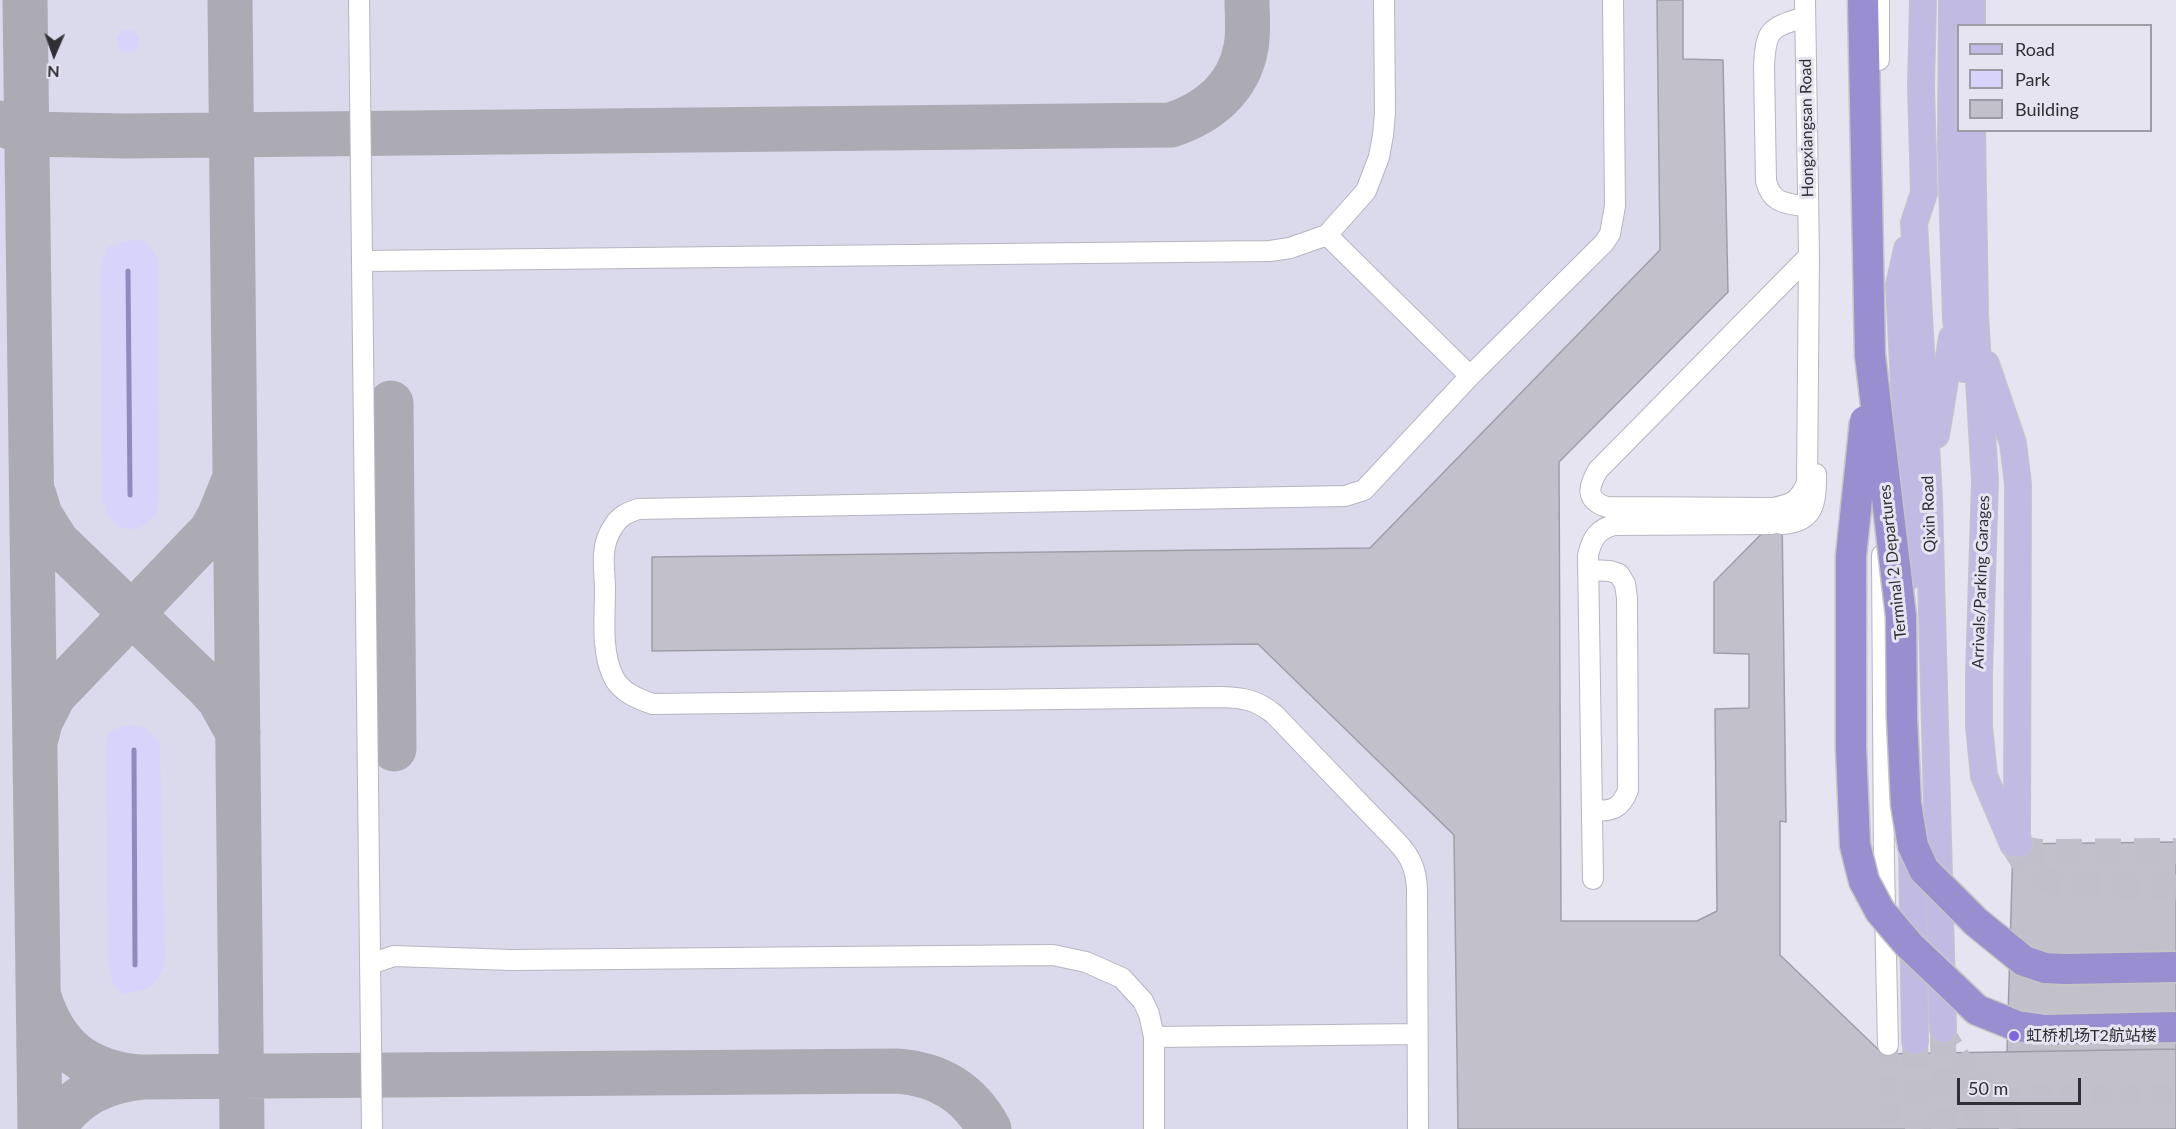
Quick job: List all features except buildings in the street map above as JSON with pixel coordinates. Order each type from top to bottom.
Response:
[{"type":"highway","name":"Terminal 2 Departures","points":[[1863,0],[1870,355],[1901,616],[1906,804],[1913,846],[1924,870],[1976,922],[2024,961],[2045,968],[2065,969],[2176,967]]},
{"type":"highway","points":[[1870,355],[1851,556],[1851,748],[1855,845],[1864,881],[1880,911],[1909,945],[1977,1010],[2017,1026],[2045,1030],[2176,1027]]},
{"type":"main road","name":"Qixin Road","points":[[1923,0],[1921,87],[1924,193],[1914,223],[1929,499],[1943,1029]]},
{"type":"main road","name":"Arrivals/Parking Garages","points":[[1952,0],[1951,146],[1954,247],[1965,317],[1984,481],[1978,674],[1981,755],[1984,776],[2016,844],[2018,484],[2013,443],[2003,411],[1965,317],[1972,132]]},
{"type":"main road","points":[[1972,0],[1972,24]]},
{"type":"main road","points":[[1921,87],[1954,247]]},
{"type":"main road","points":[[1914,223],[1899,285],[1906,423],[1915,1041]]},
{"type":"main road","points":[[1929,499],[1938,419],[1965,317]]},
{"type":"street","points":[[359,0],[372,1129]]},
{"type":"street","points":[[362,261],[1270,251],[1290,248],[1327,235],[1366,191],[1379,157],[1385,113],[1384,0]]},
{"type":"street","points":[[1418,1129],[1417,889],[1413,864],[1397,842],[1262,704],[1251,700],[1221,698],[653,704],[629,694],[613,678],[605,636],[604,553],[614,524],[623,514],[638,509],[1345,496],[1364,490],[1470,376],[1604,243],[1610,234],[1615,206],[1613,0]]},
{"type":"street","points":[[1879,0],[1884,864],[1888,1046]]},
{"type":"street","points":[[1805,9],[1777,26],[1769,36],[1765,50],[1764,78],[1766,181],[1769,192],[1775,200],[1808,207]]},
{"type":"street","name":"Hongxiangsan Road","points":[[1805,9],[1809,256]]},
{"type":"street","points":[[1327,235],[1470,376]]},
{"type":"street","points":[[1809,256],[1807,483],[1801,496],[1791,504],[1773,508],[1607,507],[1597,504],[1590,492],[1592,479],[1598,470],[1809,256]]},
{"type":"street","points":[[1593,879],[1588,555],[1593,539],[1603,528],[1614,525],[1797,523],[1810,512],[1816,486],[1819,321],[1817,285],[1809,256]]},
{"type":"street","points":[[1588,570],[1619,574],[1625,584],[1627,598],[1628,790],[1621,805],[1612,809],[1592,810]]},
{"type":"street","points":[[370,964],[394,956],[511,960],[1053,955],[1086,962],[1122,978],[1143,1001],[1149,1014],[1154,1037],[1154,1129]]},
{"type":"street","points":[[1154,1037],[1417,1034]]},
{"type":"shaded area","points":[[0,0],[1683,0],[1683,59],[1728,292],[1559,462],[1561,921],[1697,921],[1717,911],[1715,709],[1749,708],[1749,654],[1714,653],[1714,582],[1782,513],[1786,822],[1780,822],[1780,955],[1883,1054],[2176,1049],[2176,1129],[0,1129]]},
{"type":"green space","points":[[128,30],[136,33],[139,41],[136,49],[128,52],[120,49],[117,41],[120,33]]},
{"type":"green space","points":[[134,239],[148,243],[158,260],[159,497],[156,516],[138,529],[121,528],[109,517],[102,499],[100,268],[108,247]]},
{"type":"green space","points":[[127,725],[146,727],[160,744],[165,962],[151,986],[124,994],[113,984],[108,961],[106,751],[108,732]]},
{"type":"waterway","points":[[128,271],[130,495]]},
{"type":"waterway","points":[[134,750],[135,965]]},
{"type":"taxiway","points":[[25,0],[40,1129]]},
{"type":"taxiway","points":[[230,0],[242,1129]]},
{"type":"taxiway","points":[[0,123],[27,134],[125,136],[1171,125],[1209,106],[1220,97],[1237,75],[1247,41],[1247,0]]},
{"type":"taxiway","points":[[391,403],[394,749]]},
{"type":"taxiway","points":[[37,735],[40,722],[54,695],[211,531],[232,485]]},
{"type":"taxiway","points":[[34,495],[40,515],[57,542],[206,685],[219,699],[238,733]]},
{"type":"taxiway","points":[[39,997],[54,1030],[75,1054],[103,1070],[139,1077]]},
{"type":"taxiway","points":[[53,1129],[70,1107],[91,1092],[115,1082],[142,1077],[897,1071],[926,1076],[951,1087],[972,1105],[989,1129]]},
{"type":"tunnel","points":[[2013,844],[2028,867],[2040,877],[2057,883],[2176,887]]},
{"type":"tunnel","points":[[2019,844],[2028,850],[2040,852],[2176,851]]},
{"type":"tunnel","points":[[1943,1029],[1972,1076],[2009,1097],[2176,1095]]},
{"type":"tunnel","points":[[1943,1029],[1944,1129]]},
{"type":"tunnel","points":[[1915,1041],[1918,1129]]},
{"type":"tunnel","points":[[1888,1045],[1890,1129]]},
{"type":"tunnel","points":[[1972,1076],[1973,1129]]},
{"type":"tunnel","points":[[2009,1129],[2012,1111],[2023,1097]]},
{"type":"place","name":"虹桥机场T2航站楼","points":[[2014,1036]]}]
